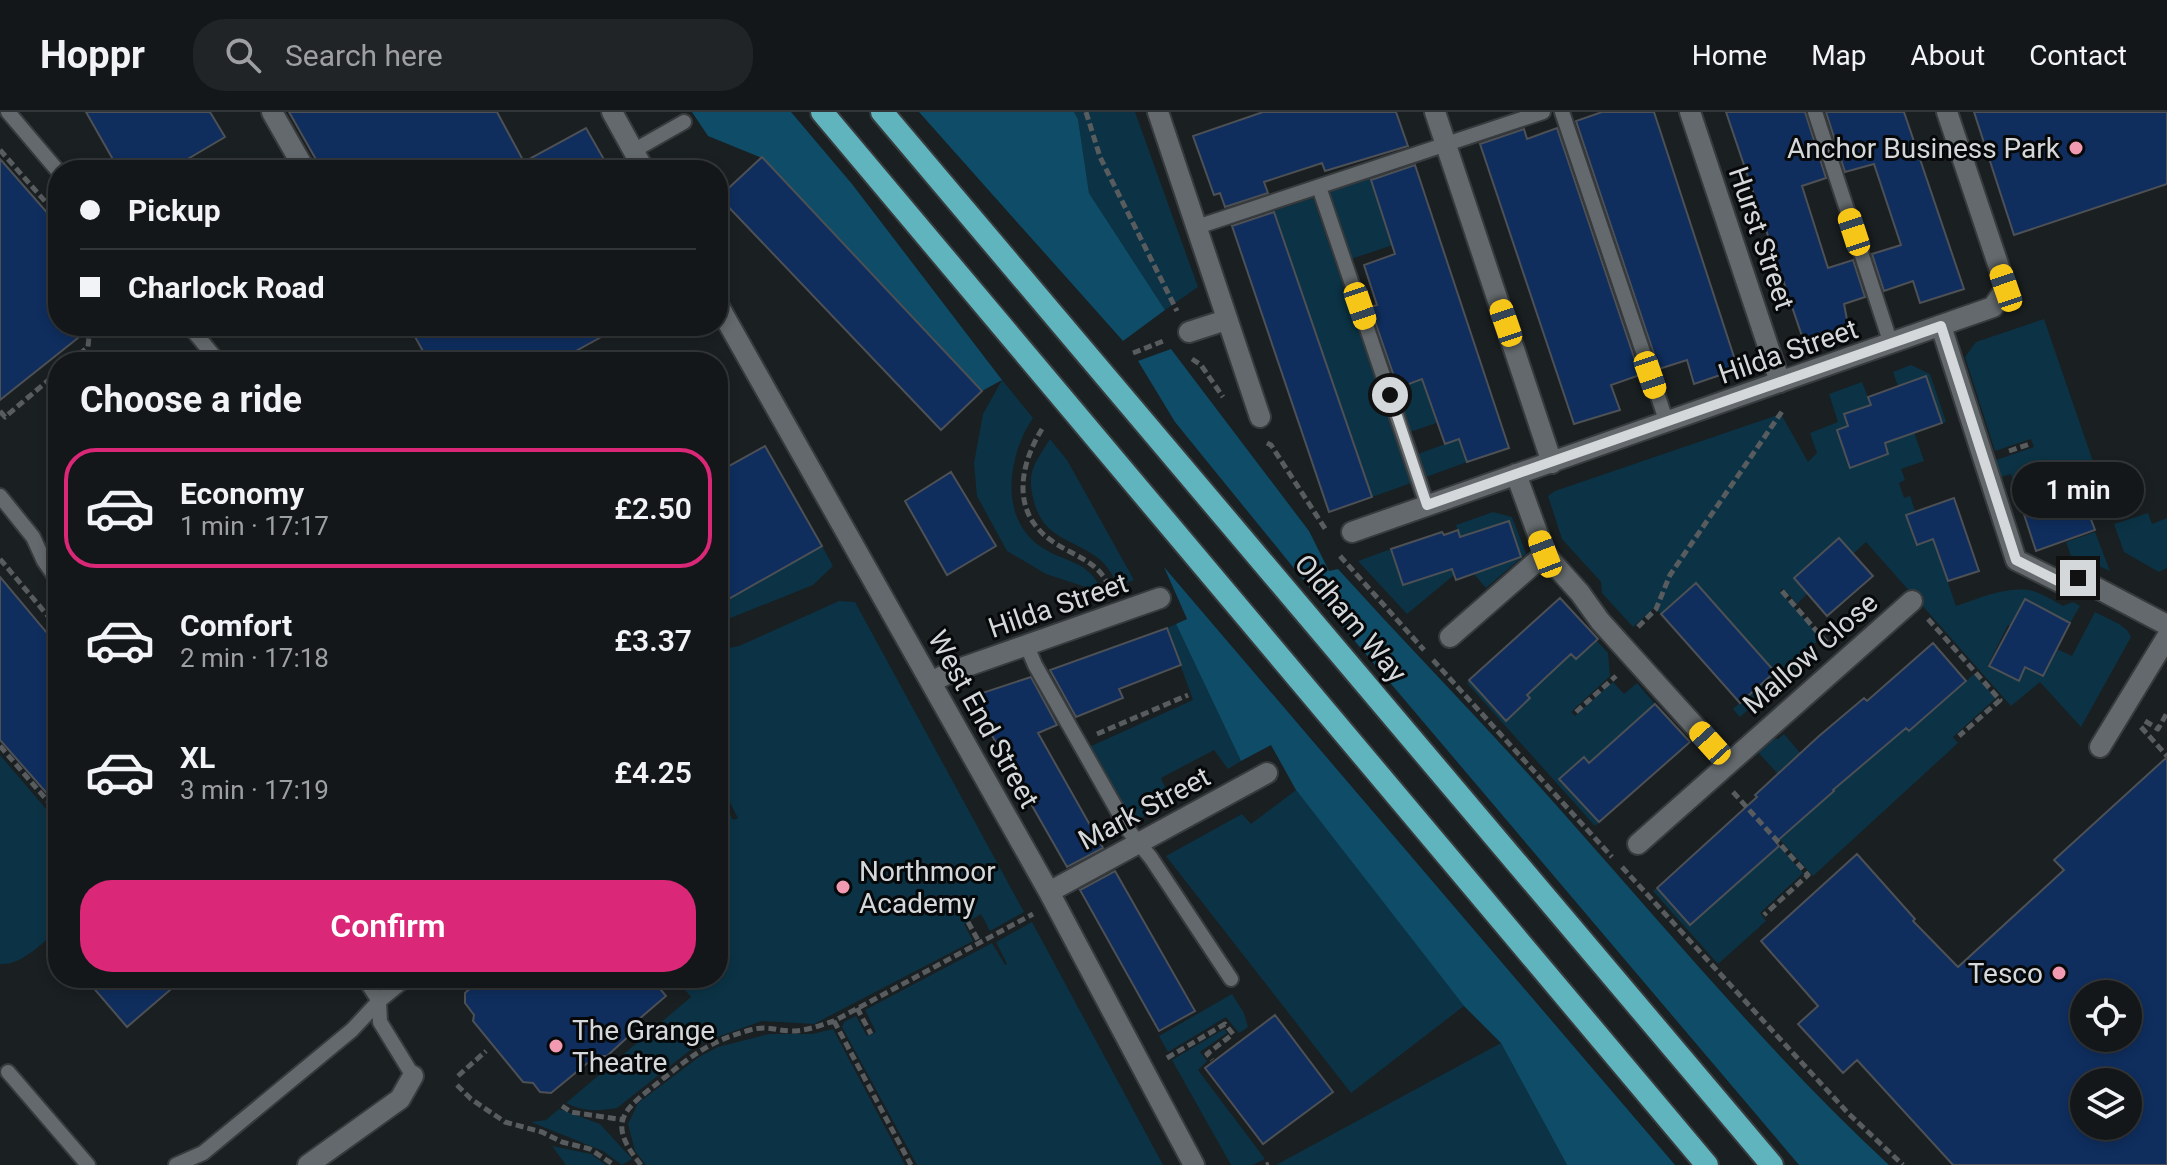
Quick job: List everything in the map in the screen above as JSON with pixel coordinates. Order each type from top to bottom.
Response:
[{"type":"highway","points":[[822,112],[1707,1165]]},
{"type":"highway","name":"Oldham Way","points":[[882,112],[1772,1165]]},
{"type":"street","points":[[272,112],[299,160]]},
{"type":"street","points":[[612,112],[638,160]]},
{"type":"street","points":[[1159,112],[1260,417]]},
{"type":"street","points":[[1435,112],[1552,463]]},
{"type":"street","name":"Hurst Street","points":[[1690,112],[1780,382]]},
{"type":"street","name":"Hilda Street","points":[[1342,535],[1993,307],[2006,288],[1947,112]]},
{"type":"street","points":[[1181,340],[1226,320]]},
{"type":"street","name":"West End Street","points":[[728,323],[1049,892],[1194,1165]]},
{"type":"street","points":[[1941,326],[2016,560],[2062,583],[2078,578],[2167,625]]},
{"type":"street","points":[[1516,474],[1545,554],[1722,768]]},
{"type":"street","points":[[1450,637],[1545,554]]},
{"type":"street","name":"Hilda Street","points":[[931,682],[953,671],[1160,598]]},
{"type":"street","name":"Mallow Close","points":[[1638,844],[1912,601]]},
{"type":"street","points":[[2100,747],[2167,637]]},
{"type":"street","name":"Mark Street","points":[[1049,892],[1267,773]]},
{"type":"street","points":[[308,1165],[400,1099],[413,1076]]},
{"type":"lane","points":[[8,112],[49,160]]},
{"type":"lane","points":[[1197,227],[1543,112]]},
{"type":"lane","points":[[1562,112],[1667,423]]},
{"type":"lane","points":[[1815,112],[1891,344]]},
{"type":"lane","points":[[633,151],[684,122]]},
{"type":"lane","points":[[1319,187],[1427,505]]},
{"type":"lane","points":[[197,336],[211,352]]},
{"type":"lane","points":[[0,496],[33,537],[48,567]]},
{"type":"lane","points":[[1027,646],[1129,831],[1231,979]]},
{"type":"lane","points":[[371,988],[379,1001],[380,1022],[413,1076]]},
{"type":"lane","points":[[176,1165],[203,1153],[352,1030],[395,988]]},
{"type":"lane","points":[[8,1072],[88,1165]]},
{"type":"path","points":[[1086,112],[1100,157],[1178,314]]},
{"type":"path","points":[[0,150],[48,205]]},
{"type":"path","points":[[1133,353],[1181,340],[1224,399]]},
{"type":"path","points":[[0,411],[5,417],[48,380]]},
{"type":"path","points":[[1632,633],[1656,609],[1670,575],[1788,402]]},
{"type":"path","points":[[1042,429],[1025,465],[1023,503],[1037,529],[1105,576],[1119,614]]},
{"type":"path","points":[[1259,440],[1271,445],[1318,521],[1342,535]]},
{"type":"path","points":[[1337,549],[1342,560],[1650,898],[1848,1113],[1903,1165]]},
{"type":"path","points":[[0,559],[48,616]]},
{"type":"path","points":[[1782,591],[1831,646]]},
{"type":"path","points":[[1912,601],[2000,700],[1959,736]]},
{"type":"path","points":[[1576,712],[1634,659]]},
{"type":"path","points":[[1078,742],[1188,695]]},
{"type":"path","points":[[2167,713],[2158,729],[2143,724],[2167,756]]},
{"type":"path","points":[[0,746],[48,801]]},
{"type":"path","points":[[1722,768],[1808,875],[1764,915]]},
{"type":"path","points":[[641,1165],[628,1149],[623,1136],[626,1111],[636,1098],[700,1048],[753,1029],[772,1027],[790,1031],[834,1021],[1033,914]]},
{"type":"path","points":[[968,922],[979,942]]},
{"type":"path","points":[[857,1008],[871,1034]]},
{"type":"path","points":[[834,1021],[911,1165]]},
{"type":"path","points":[[1145,1069],[1225,1024],[1233,1034],[1207,1054],[1212,1060]]},
{"type":"path","points":[[458,1076],[486,1051]]},
{"type":"path","points":[[457,1085],[471,1099],[505,1122],[590,1149],[614,1165]]},
{"type":"path","points":[[562,1106],[571,1112],[624,1120]]},
{"type":"shaded area","points":[[692,112],[791,112],[852,184],[1002,380],[982,391],[762,158],[708,136]]},
{"type":"shaded area","points":[[919,112],[1074,112],[1078,119],[1089,193],[1165,310],[1123,341]]},
{"type":"shaded area","points":[[1074,112],[1135,112],[1198,287],[1165,310],[1089,193],[1078,119]]},
{"type":"shaded area","points":[[1370,178],[1393,245],[1351,259],[1329,192]]},
{"type":"shaded area","points":[[1313,198],[1411,483],[1372,497],[1274,211]]},
{"type":"shaded area","points":[[2044,319],[2109,508],[2103,509],[2092,477],[2049,491],[2047,487],[2018,496],[2011,474],[2001,477],[1996,460],[2034,447],[2031,439],[1995,451],[1965,357],[1976,342]]},
{"type":"shaded area","points":[[1171,349],[1309,531],[1329,571],[1338,569],[1543,791],[1766,1041],[1889,1165],[1799,1165],[1314,593],[1175,422],[1138,361]]},
{"type":"shaded area","points":[[1911,365],[1930,374],[1946,422],[1942,423],[1926,377],[1898,386],[1893,372]]},
{"type":"shaded area","points":[[1436,375],[1451,418],[1410,432],[1395,388]]},
{"type":"shaded area","points":[[1002,380],[1033,418],[1024,433],[1013,467],[1013,503],[1018,520],[1027,535],[1041,547],[1084,568],[1104,593],[1046,574],[1007,551],[977,496],[974,463],[983,414]]},
{"type":"shaded area","points":[[1862,382],[1871,405],[1844,414],[1848,426],[1837,430],[1850,467],[1888,454],[1885,443],[1914,432],[1924,461],[1901,469],[1905,480],[1899,483],[1904,498],[1910,496],[1915,511],[1906,515],[1917,544],[1933,539],[1956,606],[1994,593],[2023,590],[2037,592],[2063,606],[2073,602],[2080,606],[2070,623],[2025,599],[1988,665],[2018,681],[2025,667],[2043,676],[2057,649],[2072,656],[2095,612],[2127,630],[2131,637],[2081,727],[2040,682],[2011,706],[1866,542],[1853,554],[1794,578],[1807,594],[1797,604],[1783,588],[1780,591],[1821,638],[1809,649],[1812,654],[1740,717],[1733,709],[1775,671],[1696,583],[1661,614],[1654,608],[1633,627],[1602,593],[1601,582],[1562,539],[1548,496],[1555,491],[1781,414],[1808,462],[1817,453],[1810,433],[1838,422],[1829,394]]},
{"type":"shaded area","points":[[1050,439],[1067,460],[1134,580],[1117,586],[1109,569],[1099,559],[1057,535],[1043,522],[1033,498],[1031,478],[1035,464]]},
{"type":"shaded area","points":[[1459,439],[1467,462],[1426,477],[1418,454]]},
{"type":"shaded area","points":[[1493,512],[1512,517],[1526,554],[1486,588],[1473,573],[1509,521],[1460,537],[1456,525]]},
{"type":"shaded area","points":[[2148,513],[2152,524],[2167,518],[2167,568],[2159,572],[2124,552],[2114,524]]},
{"type":"shaded area","points":[[2095,532],[2110,571],[2090,562],[2075,567],[2066,542]]},
{"type":"shaded area","points":[[822,546],[833,566],[813,585],[728,619],[728,599]]},
{"type":"shaded area","points":[[1391,549],[1404,585],[1452,569],[1454,575],[1407,614],[1358,561]]},
{"type":"shaded area","points":[[1164,567],[1675,1165],[1567,1165],[1501,1043],[1464,1006],[1296,790],[1271,745],[1241,761],[1176,624],[1187,619]]},
{"type":"shaded area","points":[[839,601],[855,602],[1024,912],[990,931],[981,914],[964,924],[973,941],[814,1024],[762,1021],[698,1044],[617,1108],[579,1108],[566,1103],[691,997],[683,988],[728,988],[728,811],[733,820],[738,818],[728,799],[728,648]]},
{"type":"shaded area","points":[[1176,624],[1241,761],[1228,769],[1214,750],[1161,778],[1171,801],[1132,823],[1089,747],[1193,700],[1167,628]]},
{"type":"shaded area","points":[[1596,640],[1608,653],[1610,676],[1571,712],[1575,716],[1613,682],[1624,694],[1637,683],[1655,704],[1589,763],[1584,758],[1560,779],[1599,822],[1595,826],[1467,683],[1469,680],[1506,720],[1530,698],[1527,695],[1571,654],[1576,659]]},
{"type":"shaded area","points":[[1974,674],[1996,698],[1953,737],[1958,743],[1813,876],[1764,822],[1788,831],[1834,791],[1819,774],[1878,696],[1909,731]]},
{"type":"shaded area","points":[[1784,734],[1801,754],[1778,774],[1755,749],[1770,737],[1778,739]]},
{"type":"shaded area","points":[[0,755],[48,811],[48,938],[23,958],[0,964]]},
{"type":"shaded area","points":[[1296,790],[1464,1006],[1351,1093],[1166,856],[1242,814],[1251,824]]},
{"type":"shaded area","points":[[1779,846],[1803,873],[1760,913],[1766,921],[1718,964],[1653,891],[1657,888],[1690,925]]},
{"type":"shaded area","points":[[1032,922],[1163,1165],[917,1165],[842,1027],[844,1022],[856,1016],[867,1036],[876,1032],[865,1010],[992,943],[1007,964],[996,942]]},
{"type":"shaded area","points":[[1232,994],[1244,1013],[1248,1027],[1239,1033],[1226,1017],[1168,1052],[1159,1036]]},
{"type":"shaded area","points":[[833,1029],[905,1165],[646,1165],[635,1151],[628,1124],[638,1103],[699,1057],[718,1047],[769,1034],[812,1034]]},
{"type":"shaded area","points":[[1224,1029],[1227,1033],[1200,1052],[1207,1061],[1198,1070],[1265,1159],[1253,1165],[1231,1165],[1172,1060]]},
{"type":"shaded area","points":[[1501,1043],[1567,1165],[1276,1165]]},
{"type":"shaded area","points":[[559,1109],[600,1124],[632,1159],[622,1165],[603,1151],[531,1122],[546,1120]]},
{"type":"shaded area","points":[[552,1146],[591,1154],[606,1165],[566,1165]]},
{"type":"building","points":[[86,112],[210,112],[225,137],[186,160],[113,160]]},
{"type":"building","points":[[289,112],[497,112],[523,160],[316,160]]},
{"type":"building","points":[[1263,112],[1396,112],[1408,146],[1325,171],[1322,163],[1264,182],[1268,193],[1225,207],[1220,193],[1214,195],[1193,136]]},
{"type":"building","points":[[1602,112],[1654,112],[1738,369],[1694,384],[1687,360],[1659,369],[1576,121]]},
{"type":"building","points":[[1726,112],[1805,112],[1826,178],[1802,186],[1828,268],[1853,260],[1865,297],[1844,304],[1849,330],[1805,345]]},
{"type":"building","points":[[1826,112],[1904,112],[1964,289],[1920,303],[1913,281],[1884,291],[1872,254],[1901,245],[1874,164],[1845,172]]},
{"type":"building","name":"Anchor Business Park","points":[[1974,112],[2167,112],[2167,184],[2014,235]]},
{"type":"building","points":[[586,128],[604,160],[528,160]]},
{"type":"building","points":[[1557,128],[1640,375],[1611,385],[1620,410],[1574,424],[1480,144],[1524,129],[1527,139]]},
{"type":"building","points":[[762,157],[982,391],[941,430],[728,206],[728,189]]},
{"type":"building","points":[[0,159],[48,214],[48,336],[80,336],[60,352],[48,352],[48,362],[0,400]]},
{"type":"building","points":[[1415,165],[1509,448],[1467,462],[1459,439],[1445,444],[1422,379],[1398,388],[1370,307],[1377,305],[1364,265],[1395,254],[1371,180]]},
{"type":"building","points":[[1274,212],[1372,497],[1329,512],[1232,226]]},
{"type":"building","points":[[415,336],[603,336],[574,352],[423,352]]},
{"type":"building","points":[[1926,376],[1942,423],[1885,443],[1888,454],[1850,468],[1837,430],[1848,426],[1844,414],[1871,405],[1868,397]]},
{"type":"building","points":[[765,446],[822,546],[728,599],[728,466]]},
{"type":"building","points":[[951,472],[996,546],[947,575],[905,501]]},
{"type":"building","points":[[2092,476],[2103,509],[2089,514],[2095,530],[2036,551],[2018,496],[2047,486],[2049,491]]},
{"type":"building","points":[[1954,498],[1979,571],[1948,581],[1933,539],[1917,545],[1906,515]]},
{"type":"building","points":[[1509,521],[1521,557],[1456,580],[1452,569],[1403,585],[1391,549],[1442,532],[1444,535],[1458,530],[1460,537]]},
{"type":"building","points":[[1839,538],[1873,576],[1827,616],[1794,578]]},
{"type":"building","points":[[0,577],[48,634],[48,795],[0,740]]},
{"type":"building","points":[[1696,583],[1775,672],[1740,703],[1661,614]]},
{"type":"building","points":[[1560,598],[1598,639],[1576,659],[1571,654],[1527,695],[1530,698],[1506,721],[1469,680]]},
{"type":"building","points":[[2025,599],[2070,623],[2043,676],[2025,667],[2019,681],[1989,666]]},
{"type":"building","points":[[1167,628],[1181,665],[1119,689],[1123,698],[1076,717],[1050,670]]},
{"type":"building","points":[[1933,643],[1966,681],[1909,731],[1906,728],[1833,790],[1776,842],[1779,846],[1690,925],[1657,888],[1819,736],[1864,698],[1867,701]]},
{"type":"building","points":[[1031,677],[1057,725],[1038,733],[1103,848],[1067,867],[970,697]]},
{"type":"building","points":[[1655,704],[1690,742],[1599,822],[1559,779],[1584,757],[1589,763]]},
{"type":"building","name":"Tesco","points":[[2167,757],[2167,1165],[1953,1165],[1857,1060],[1843,1073],[1798,1024],[1818,1006],[1761,941],[1857,854],[1915,919],[1913,921],[1958,967],[2064,870],[2054,860]]},
{"type":"building","points":[[1115,871],[1195,1011],[1159,1031],[1080,890]]},
{"type":"building","points":[[94,988],[172,988],[127,1027]]},
{"type":"building","name":"The Grange Theatre","points":[[471,988],[659,988],[666,996],[631,1026],[630,1035],[607,1056],[596,1056],[551,1093],[540,1092],[533,1083],[523,1082],[473,1021],[474,1015],[465,1003],[465,993]]},
{"type":"building","points":[[1275,1015],[1333,1092],[1263,1144],[1205,1068]]},
{"type":"place","name":"Anchor Business Park","points":[[2076,148]]},
{"type":"place","name":"Northmoor Academy","points":[[843,887]]},
{"type":"place","name":"Tesco","points":[[2059,973]]},
{"type":"place","name":"The Grange Theatre","points":[[556,1046]]},
{"type":"route","points":[[1390,395],[1427,505],[1941,326],[2016,560],[2062,583],[2078,578]]}]
